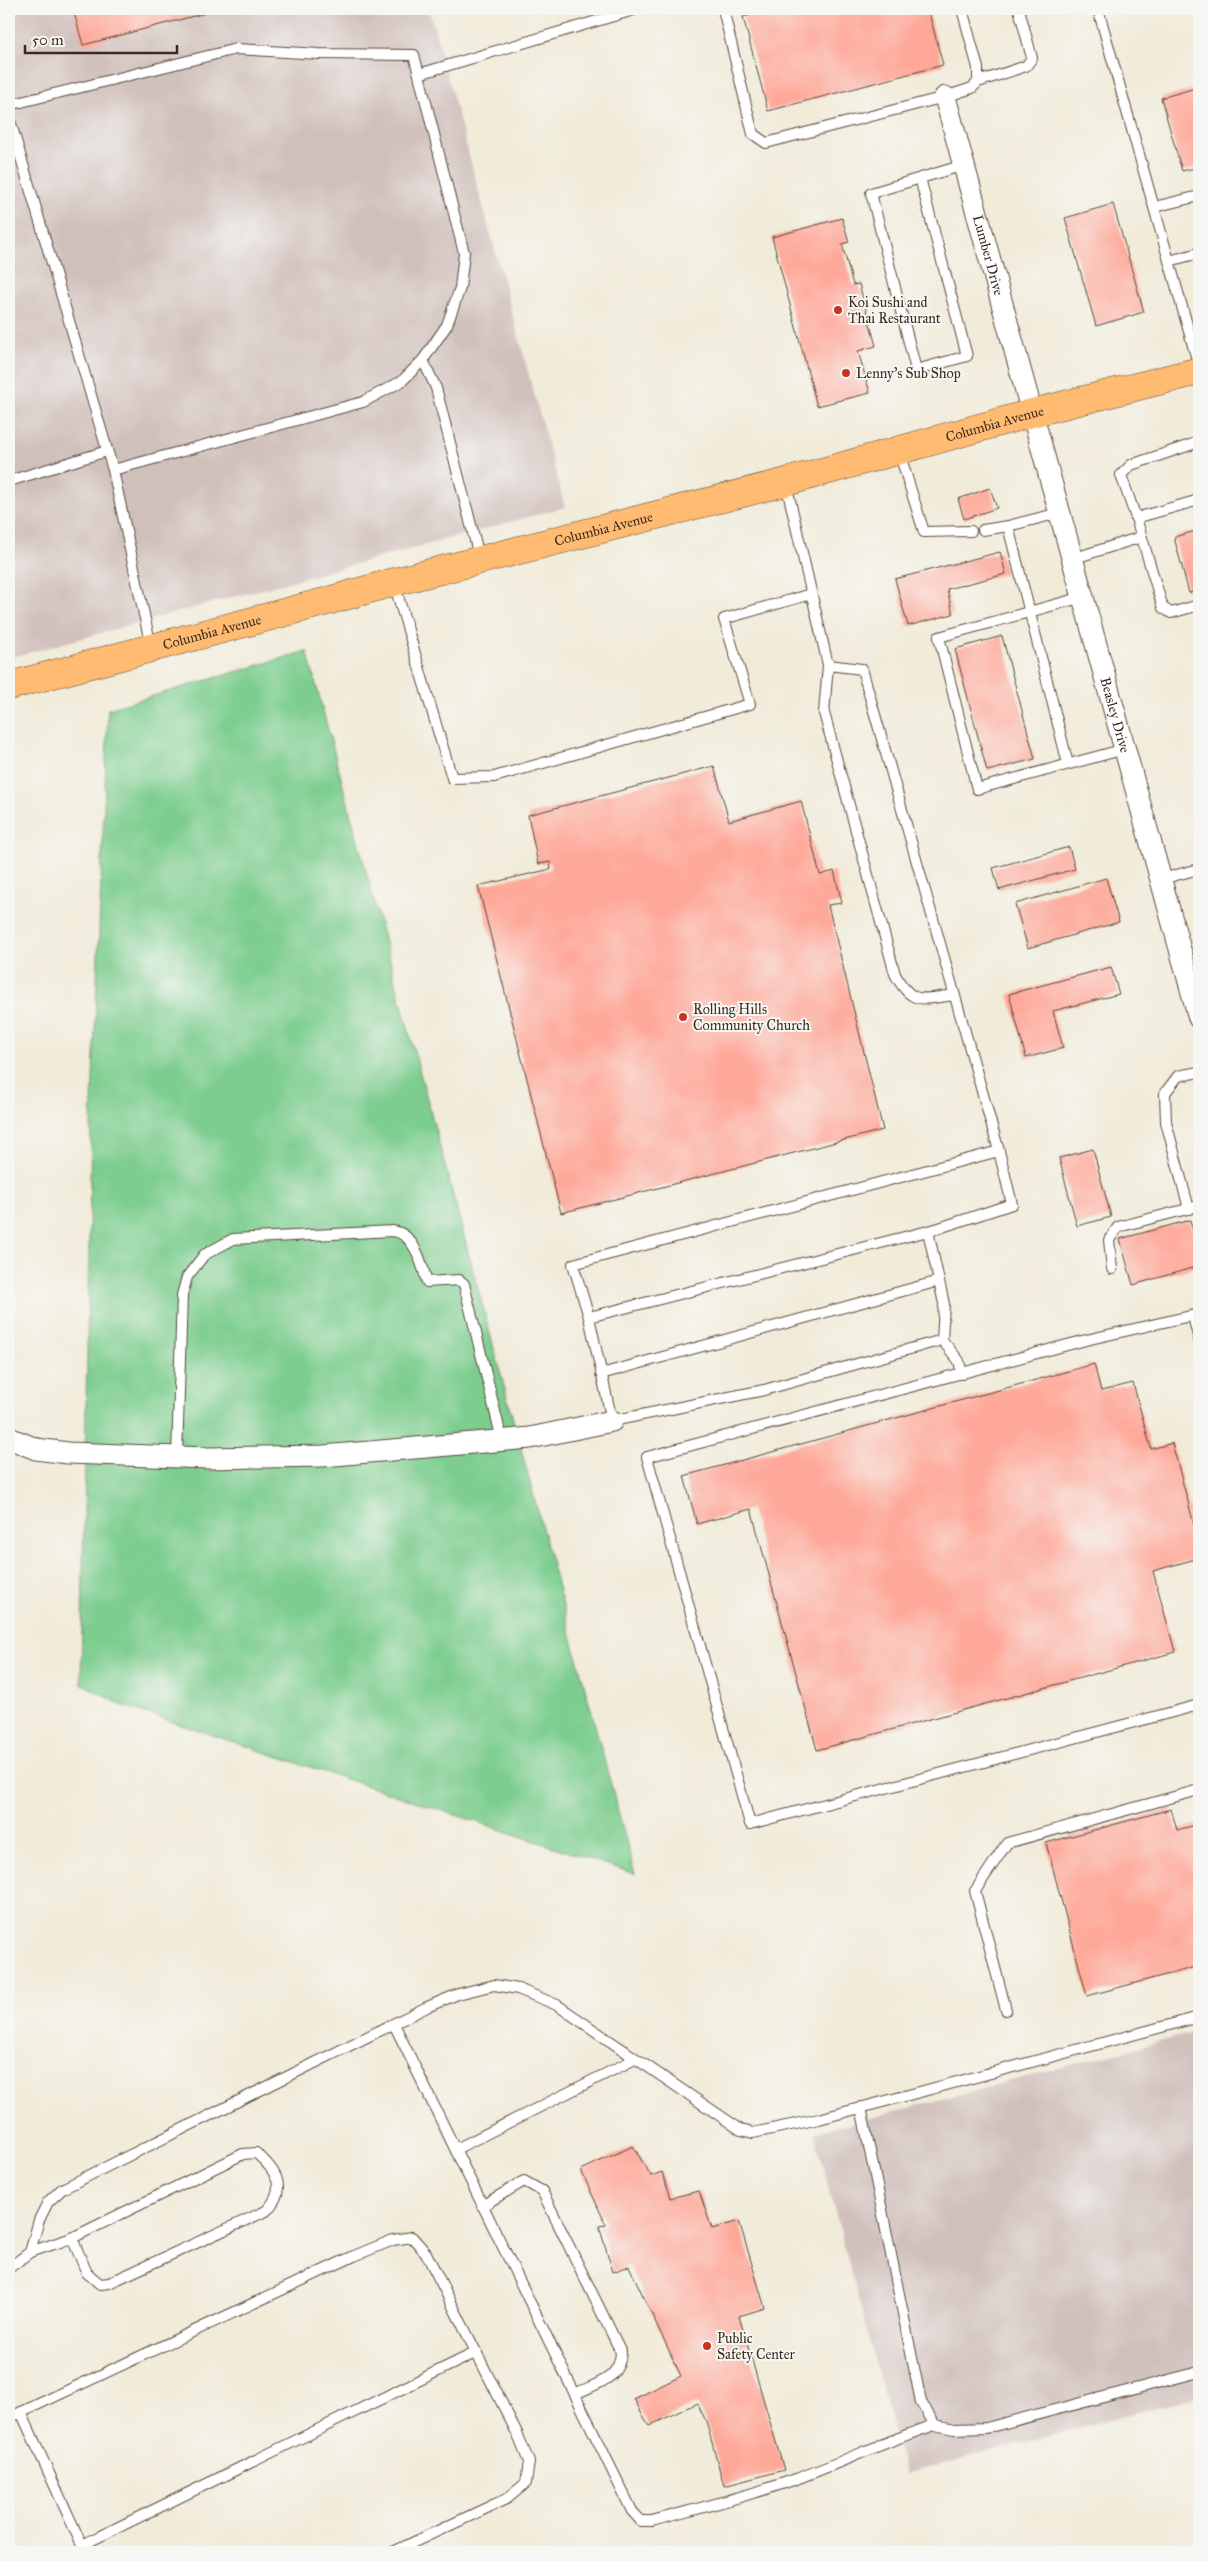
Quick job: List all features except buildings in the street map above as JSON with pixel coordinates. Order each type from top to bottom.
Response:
[{"type":"main road","name":"Columbia Avenue","points":[[9,686],[152,649],[394,582],[786,482],[1032,413],[1199,369]]},
{"type":"street","name":"Lumber Drive","points":[[945,97],[1032,413]]},
{"type":"street","name":"Beasley Drive","points":[[1032,413],[1161,879],[1196,995],[1199,1018]]},
{"type":"street","points":[[9,1438],[36,1449],[177,1457],[323,1456],[530,1438],[612,1421]]},
{"type":"lane","points":[[419,74],[637,9]]},
{"type":"lane","points":[[723,9],[753,134],[766,143],[945,97],[972,88],[978,82],[1026,66],[1032,58],[1019,9]]},
{"type":"lane","points":[[962,9],[978,68],[978,82]]},
{"type":"lane","points":[[1098,9],[1199,369]]},
{"type":"lane","points":[[9,105],[236,49],[319,54],[414,55],[464,253],[460,288],[446,325],[423,360],[402,382],[363,402],[113,470]]},
{"type":"lane","points":[[9,118],[108,451],[152,649]]},
{"type":"lane","points":[[920,178],[967,356],[916,370],[871,193],[920,178],[964,165]]},
{"type":"lane","points":[[1154,207],[1199,196]]},
{"type":"lane","points":[[1169,261],[1199,253]]},
{"type":"lane","points":[[423,360],[436,388],[480,560]]},
{"type":"lane","points":[[1199,442],[1130,465],[1121,475],[1163,608],[1171,613],[1199,605]]},
{"type":"lane","points":[[898,450],[924,532],[972,531]]},
{"type":"lane","points":[[9,481],[108,451]]},
{"type":"lane","points":[[786,482],[828,665],[824,713],[895,974],[904,991],[918,1000],[954,995]]},
{"type":"lane","points":[[1136,518],[1199,500]]},
{"type":"lane","points":[[983,530],[1060,513]]},
{"type":"lane","points":[[1008,526],[1068,764]]},
{"type":"lane","points":[[1072,559],[1141,537]]},
{"type":"lane","points":[[394,582],[452,778],[494,778],[750,704],[724,619],[811,594]]},
{"type":"lane","points":[[1083,597],[939,637],[977,789],[1125,749]]},
{"type":"lane","points":[[589,1316],[928,1231],[1012,1204],[1000,1151],[862,669],[828,665]]},
{"type":"lane","points":[[1161,879],[1199,869]]},
{"type":"lane","points":[[1112,1269],[1109,1240],[1118,1227],[1194,1207],[1166,1122],[1165,1093],[1178,1076],[1199,1072]]},
{"type":"lane","points":[[942,1340],[764,1390],[612,1421],[589,1316],[573,1264],[1000,1151]]},
{"type":"lane","points":[[928,1231],[944,1304],[942,1340],[959,1361],[962,1374]]},
{"type":"lane","points":[[177,1457],[182,1295],[187,1277],[195,1264],[215,1247],[233,1239],[327,1234],[402,1232],[408,1237],[423,1265],[426,1282],[459,1280],[464,1284],[502,1440]]},
{"type":"lane","points":[[601,1374],[939,1281]]},
{"type":"lane","points":[[1199,1340],[1196,1315],[1086,1340],[647,1457],[750,1824],[1199,1705]]},
{"type":"lane","points":[[1006,2010],[975,1891],[1007,1843],[1199,1790]]},
{"type":"lane","points":[[30,2252],[39,2220],[48,2202],[62,2189],[394,2024],[458,1994],[494,1985],[518,1989],[557,2005],[741,2130],[753,2133],[861,2107],[1199,2017]]},
{"type":"lane","points":[[394,2024],[632,2511],[641,2521],[652,2521],[738,2498],[797,2479],[892,2439],[936,2425],[954,2429],[986,2428],[1199,2372]]},
{"type":"lane","points":[[456,2149],[635,2058]]},
{"type":"lane","points":[[861,2107],[921,2402],[928,2417],[936,2425]]},
{"type":"lane","points":[[9,2268],[30,2252],[72,2238],[242,2154],[256,2152],[274,2173],[279,2186],[275,2202],[266,2211],[109,2283],[100,2284],[87,2273],[72,2238]]},
{"type":"lane","points":[[482,2206],[524,2182],[542,2191],[551,2209],[621,2352],[620,2365],[616,2373],[575,2394]]},
{"type":"lane","points":[[9,2418],[354,2256],[393,2240],[412,2237],[426,2253],[478,2352],[529,2462],[526,2483],[508,2498],[393,2552]]},
{"type":"lane","points":[[21,2412],[83,2548],[478,2352]]},
{"type":"shaded area","points":[[9,9],[429,9],[565,507],[9,658]]},
{"type":"shaded area","points":[[1199,2031],[1199,2396],[905,2474],[814,2133]]},
{"type":"green space","points":[[307,651],[635,1874],[121,1705],[81,1683],[91,1126],[108,709]]},
{"type":"place","name":"Koi Sushi and Thai Restaurant","points":[[838,310]]},
{"type":"place","name":"Lenny's Sub Shop","points":[[846,373]]},
{"type":"place","name":"Rolling Hills Community Church","points":[[683,1017]]},
{"type":"place","name":"Public Safety Center","points":[[707,2346]]}]
